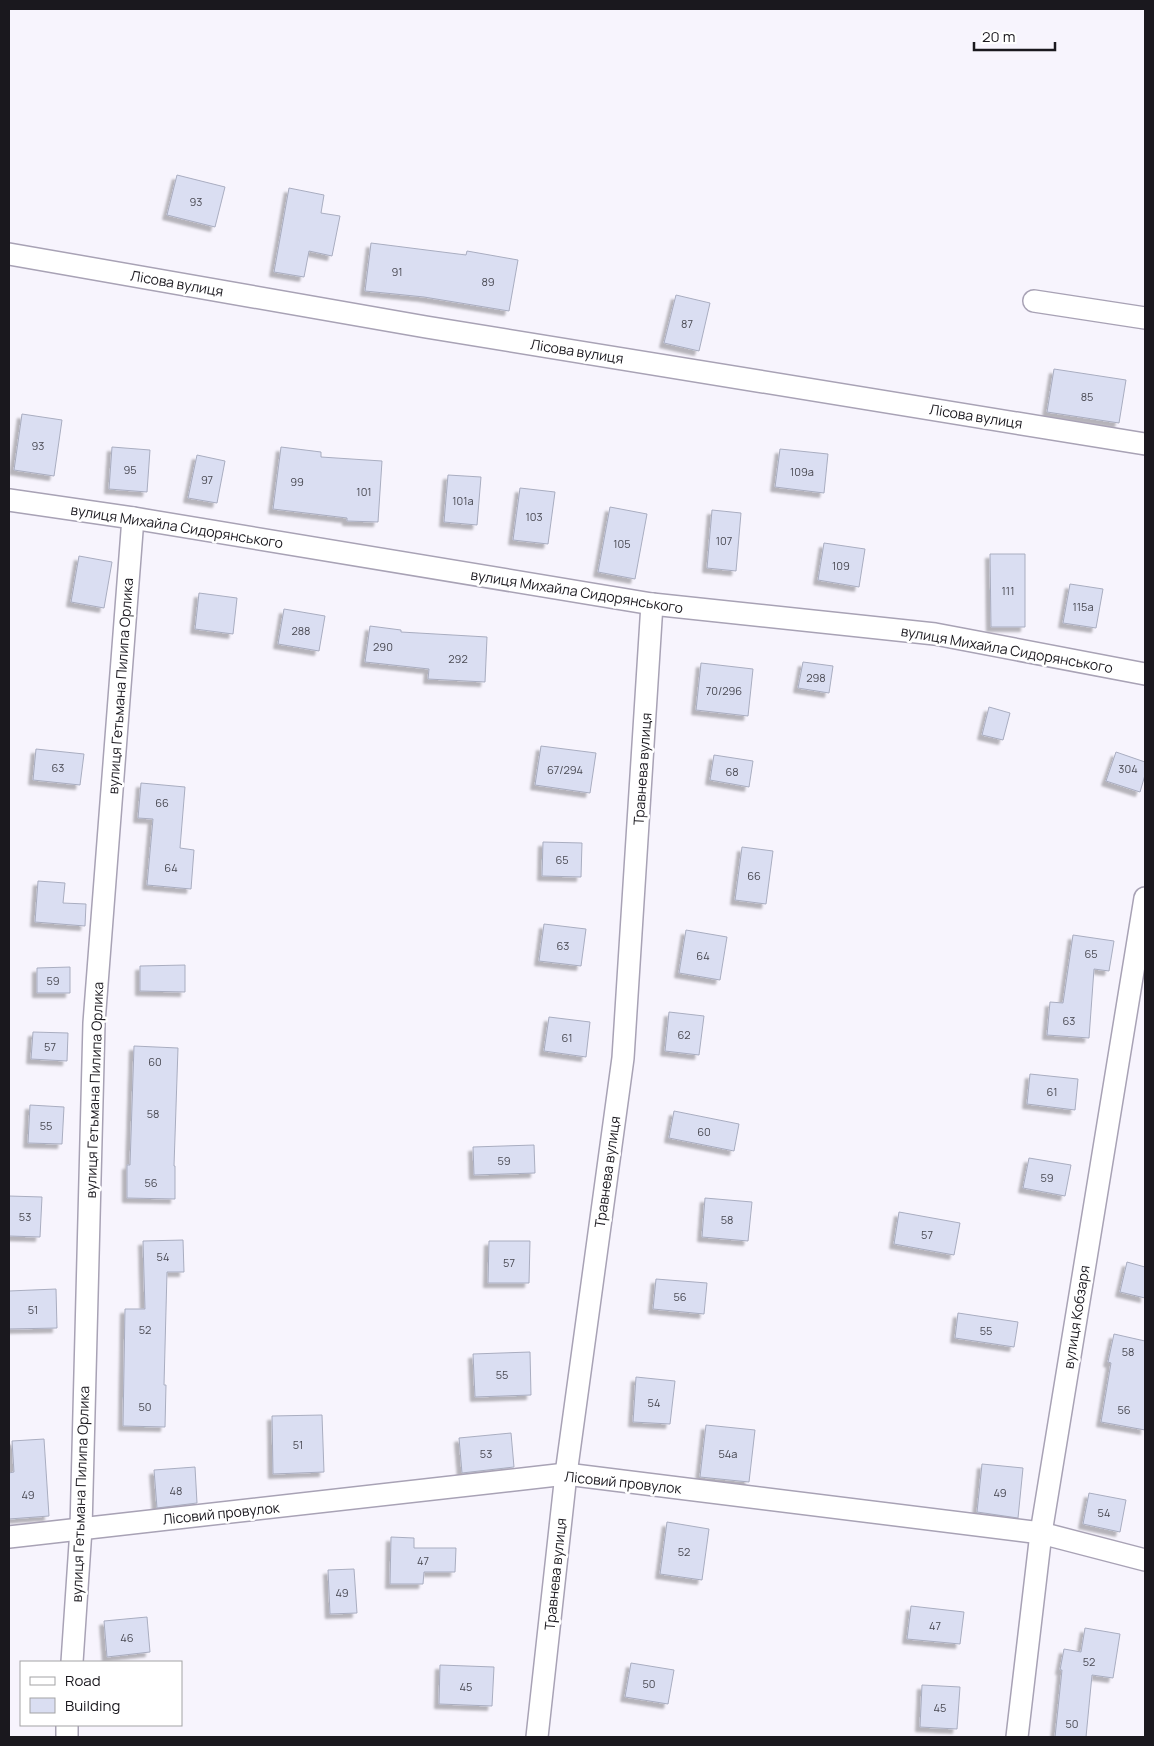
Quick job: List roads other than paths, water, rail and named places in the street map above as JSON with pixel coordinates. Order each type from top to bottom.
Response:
[{"type":"street","name":"Лісова вулиця","points":[[9,254],[426,327],[1145,444]]},
{"type":"street","points":[[1034,301],[1145,318]]},
{"type":"street","name":"вулиця Михайла Сидорянського","points":[[9,500],[133,518],[652,604],[935,634],[1145,674]]},
{"type":"street","name":"вулиця Гетьмана Пилипа Орлика","points":[[72,1661],[81,1529],[94,1023],[133,518]]},
{"type":"street","name":"Травнева вулиця","points":[[537,1737],[566,1474],[623,1058],[652,604]]},
{"type":"street","name":"вулиця Кобзаря","points":[[1017,1737],[1041,1533],[1145,898]]},
{"type":"street","name":"Лісовий провулок","points":[[9,1537],[566,1474],[1041,1533],[1145,1560]]}]
